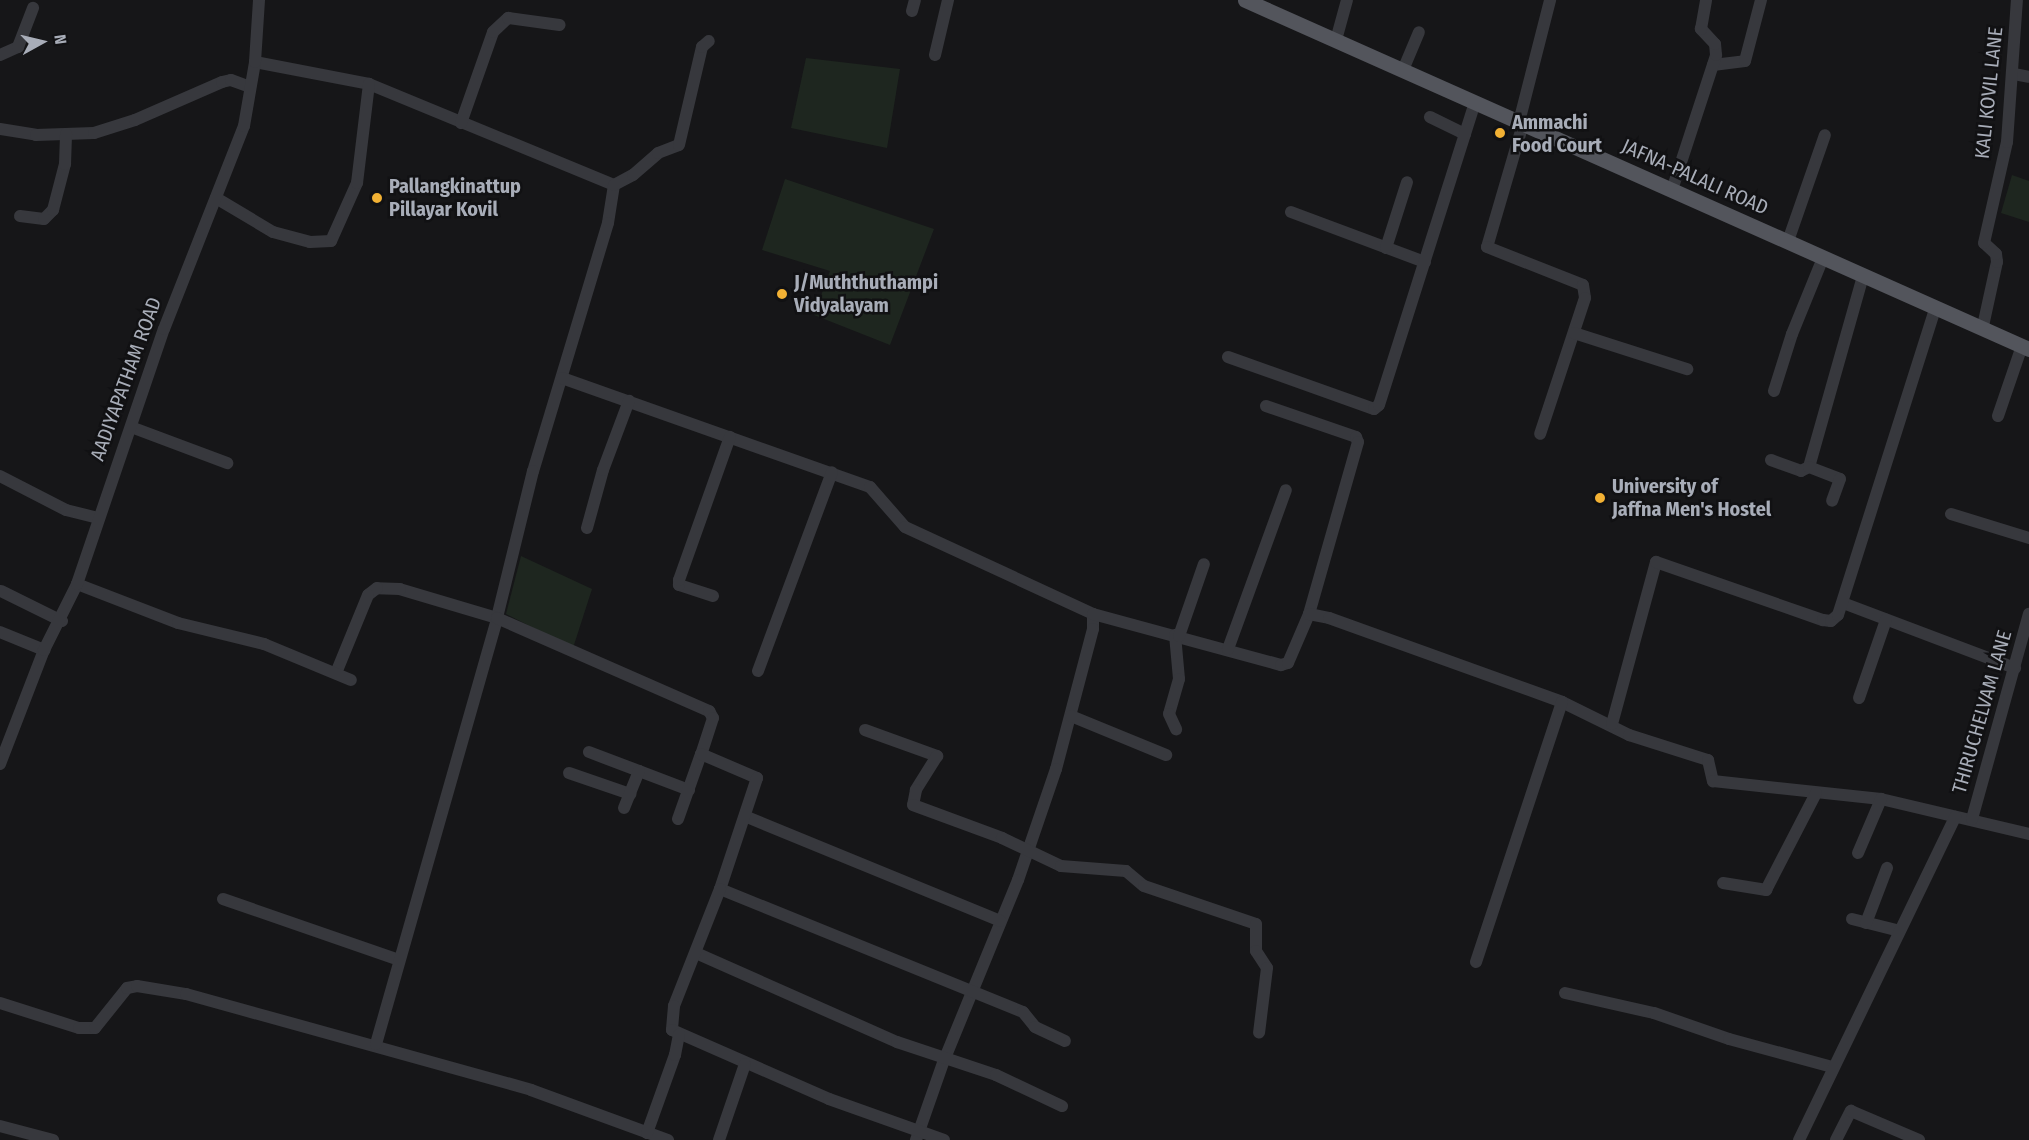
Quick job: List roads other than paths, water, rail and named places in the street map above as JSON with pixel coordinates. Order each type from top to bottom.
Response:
[{"type":"main road","name":"JAFNA-PALALI ROAD","points":[[1245,0],[1788,241],[1935,309],[1983,326],[2025,347]]},
{"type":"street","name":"AADIYAPATHAM ROAD","points":[[0,764],[44,650],[62,621],[77,584],[96,518],[131,427],[164,329],[244,126],[255,62],[259,0]]},
{"type":"street","points":[[935,54],[948,0]]},
{"type":"street","points":[[1336,40],[1347,0]]},
{"type":"street","points":[[1540,434],[1585,298],[1583,285],[1487,247],[1521,123],[1550,0]]},
{"type":"street","points":[[1672,190],[1717,49],[1701,29],[1706,0]]},
{"type":"street","points":[[1713,65],[1745,61],[1761,0]]},
{"type":"street","name":"KALI KOVIL LANE","points":[[1983,326],[1997,262],[1996,254],[1984,243],[2007,142],[2017,0]]},
{"type":"street","points":[[0,55],[18,47],[33,8]]},
{"type":"street","points":[[461,123],[492,32],[508,18],[560,25]]},
{"type":"street","points":[[1403,70],[1419,32]]},
{"type":"street","points":[[255,62],[369,84],[614,184],[633,175],[658,153],[679,145],[702,47],[709,41]]},
{"type":"street","points":[[2013,74],[2029,76]]},
{"type":"street","points":[[0,129],[36,135],[94,133],[135,120],[222,81],[250,87]]},
{"type":"street","points":[[216,198],[273,232],[310,242],[331,241],[357,183],[369,84]]},
{"type":"street","points":[[1228,357],[1374,409],[1379,405],[1475,102]]},
{"type":"street","points":[[1430,117],[1465,134]]},
{"type":"street","points":[[20,216],[44,219],[53,210],[65,165],[66,134]]},
{"type":"street","points":[[1788,241],[1825,135]]},
{"type":"street","points":[[1386,248],[1407,182]]},
{"type":"street","points":[[376,1044],[497,618],[533,471],[605,233],[614,184]]},
{"type":"street","points":[[1292,212],[1425,262]]},
{"type":"street","points":[[1774,391],[1792,334],[1823,258]]},
{"type":"street","points":[[1771,460],[1801,471],[1809,467],[1863,276]]},
{"type":"street","points":[[1612,724],[1656,562],[1823,620],[1831,621],[1838,615],[1935,309]]},
{"type":"street","points":[[1574,333],[1687,369]]},
{"type":"street","points":[[1998,416],[2025,347]]},
{"type":"street","points":[[562,378],[870,487],[905,527],[1093,614],[1285,665],[1310,614],[1358,442],[1356,437],[1266,406]]},
{"type":"street","points":[[587,528],[603,470],[629,401]]},
{"type":"street","points":[[131,427],[227,463]]},
{"type":"street","points":[[713,597],[679,585],[679,580],[730,437]]},
{"type":"street","points":[[1809,467],[1840,479],[1832,501]]},
{"type":"street","points":[[758,672],[832,472]]},
{"type":"street","points":[[0,476],[66,510],[96,518]]},
{"type":"street","points":[[1228,649],[1286,490]]},
{"type":"street","points":[[1951,514],[2029,538]]},
{"type":"street","points":[[1176,729],[1169,714],[1179,679],[1177,636],[1204,564]]},
{"type":"street","points":[[77,584],[178,623],[264,644],[351,680]]},
{"type":"street","points":[[336,673],[368,595],[377,588],[400,589],[497,618],[709,711],[713,718],[678,819]]},
{"type":"street","points":[[0,591],[62,621]]},
{"type":"street","points":[[1843,603],[2014,668]]},
{"type":"street","points":[[917,1136],[944,1060],[1028,850],[1071,716],[1093,629],[1093,614]]},
{"type":"street","points":[[1310,614],[1562,702],[1612,724],[1629,735],[1708,760],[1713,781],[1881,799],[2029,834]]},
{"type":"street","name":"THIRUCHELVAM LANE","points":[[1971,819],[2029,614]]},
{"type":"street","points":[[1859,698],[1886,620]]},
{"type":"street","points":[[0,632],[44,650]]},
{"type":"street","points":[[1476,962],[1562,702]]},
{"type":"street","points":[[1071,716],[1166,755]]},
{"type":"street","points":[[865,730],[937,756],[915,790],[913,806],[1070,868],[1126,871],[1144,886],[1256,924],[1256,951],[1267,968],[1259,1033]]},
{"type":"street","points":[[589,752],[689,789]]},
{"type":"street","points":[[701,754],[757,778],[747,817],[670,1019],[672,1030],[745,1064],[917,1136],[944,1140]]},
{"type":"street","points":[[624,808],[639,771]]},
{"type":"street","points":[[569,774],[630,794]]},
{"type":"street","points":[[1723,883],[1766,890],[1816,793]]},
{"type":"street","points":[[1858,853],[1881,799]]},
{"type":"street","points":[[747,817],[1000,921]]},
{"type":"street","points":[[1799,1140],[1832,1066],[1955,817]]},
{"type":"street","points":[[1866,923],[1887,868]]},
{"type":"street","points":[[720,890],[1023,1012],[1035,1027],[1065,1041]]},
{"type":"street","points":[[223,899],[399,960]]},
{"type":"street","points":[[1852,919],[1900,931]]},
{"type":"street","points":[[696,953],[944,1060],[996,1075],[1062,1106]]},
{"type":"street","points":[[0,1003],[79,1028],[95,1028],[110,1013],[119,995],[138,986],[186,994],[376,1044],[531,1090],[668,1140]]},
{"type":"street","points":[[1565,993],[1654,1013],[1729,1039],[1832,1066]]},
{"type":"street","points":[[647,1133],[675,1054],[679,1034]]},
{"type":"street","points":[[719,1140],[745,1064]]},
{"type":"street","points":[[1836,1140],[1851,1111],[1916,1140]]},
{"type":"street","points":[[0,1126],[53,1140]]},
{"type":"place","name":"Ammachi Food Court","points":[[1500,133]]},
{"type":"place","name":"Pallangkinattup Pillayar Kovil","points":[[377,198]]},
{"type":"place","name":"J/Muththuthampi Vidyalayam","points":[[782,294]]},
{"type":"place","name":"University of Jaffna Men's Hostel","points":[[1600,498]]}]
